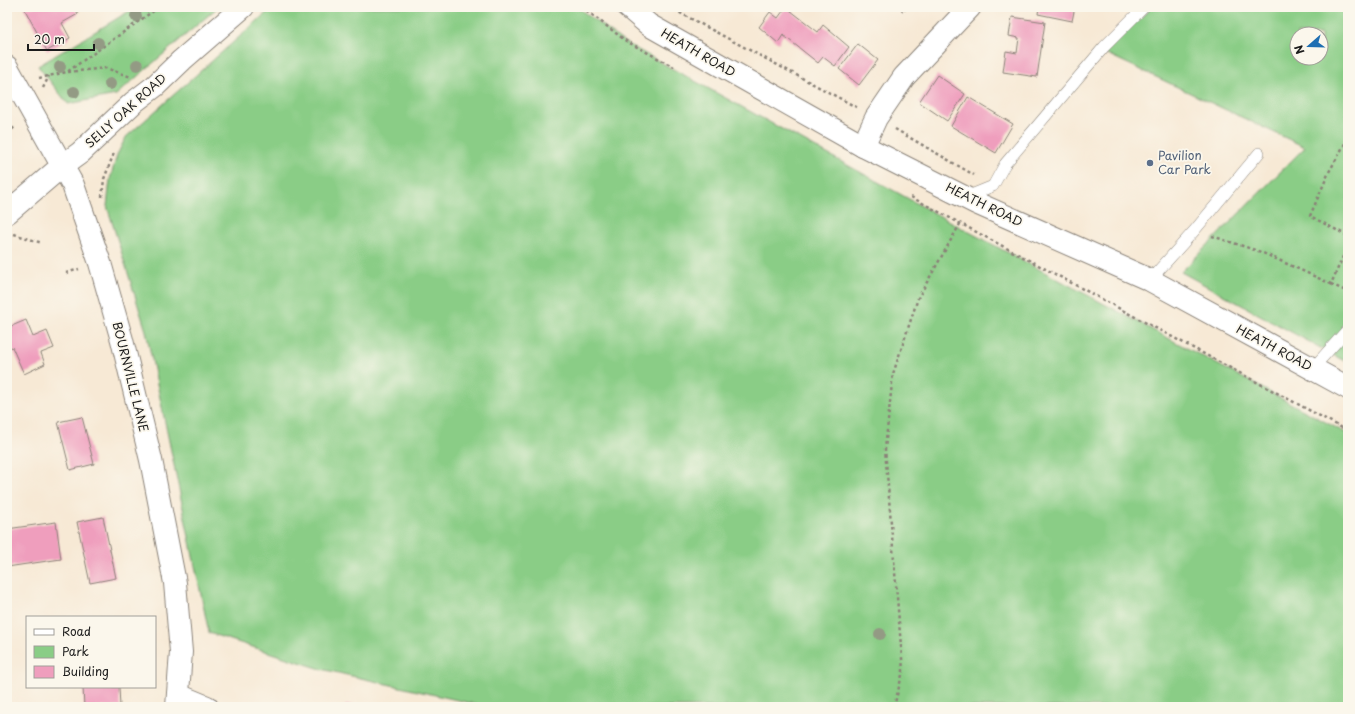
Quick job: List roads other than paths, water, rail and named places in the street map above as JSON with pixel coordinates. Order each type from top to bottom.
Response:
[{"type":"street","name":"SELLY OAK ROAD","points":[[7,223],[62,166],[80,153],[134,102],[155,86],[182,60],[243,7]]},
{"type":"street","points":[[863,146],[876,118],[904,77],[970,7]]},
{"type":"street","name":"HEATH ROAD","points":[[633,8],[649,25],[863,146],[971,200],[1150,280],[1348,388]]},
{"type":"street","name":"BOURNVILLE LANE","points":[[11,75],[33,111],[72,185],[100,262],[122,340],[151,460],[175,583],[181,652],[178,701]]},
{"type":"street","points":[[178,701],[207,707]]},
{"type":"lane","points":[[971,200],[993,186],[1010,158],[1104,47],[1144,7]]},
{"type":"lane","points":[[1150,280],[1194,231],[1259,153]]},
{"type":"lane","points":[[1313,368],[1348,329]]},
{"type":"place","name":"Pavilion Car Park","points":[[1150,163]]}]
